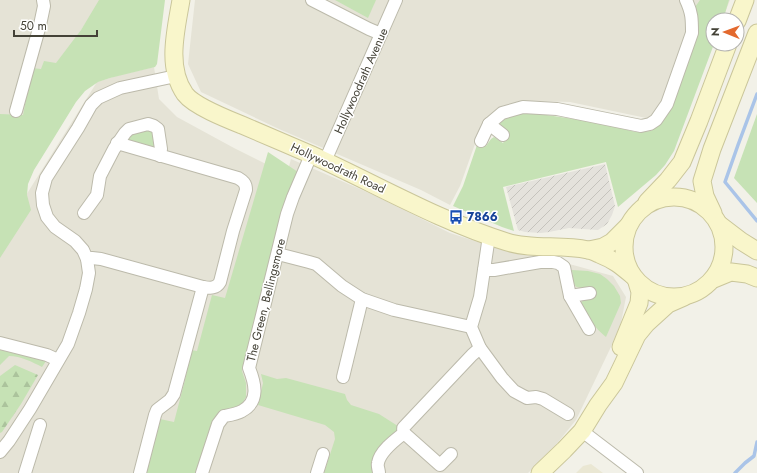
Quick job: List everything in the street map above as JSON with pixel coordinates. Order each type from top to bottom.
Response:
[{"type":"main road","name":"Hollywoodrath Road","points":[[181,0],[173,61],[180,86],[186,95],[195,103],[223,117],[318,158],[469,229],[508,242],[520,245],[589,250],[603,247],[612,242],[628,226]]},
{"type":"main road","points":[[740,12],[745,0]]},
{"type":"main road","points":[[714,279],[721,266],[725,253],[725,238],[705,196],[702,181],[712,149],[757,33]]},
{"type":"main road","points":[[598,405],[639,303],[640,292],[635,278],[628,267],[624,250],[625,234],[632,219],[668,180],[682,162],[725,52]]},
{"type":"main road","points":[[643,207],[657,199],[664,197],[672,196],[688,198],[703,204],[717,220],[741,241],[757,251]]},
{"type":"main road","name":"Hollywoodrath Road","points":[[589,250],[619,263],[635,278]]},
{"type":"main road","points":[[540,473],[582,431],[614,383],[638,335],[646,324],[668,304],[701,290],[714,279],[731,272],[747,274],[757,278]]},
{"type":"main road","points":[[635,278],[651,292],[668,297],[685,296]]},
{"type":"street","points":[[16,111],[40,25],[44,6],[43,0]]},
{"type":"street","points":[[312,0],[381,34]]},
{"type":"street","name":"Hollywoodrath Avenue","points":[[318,158],[381,34],[396,0]]},
{"type":"street","points":[[481,141],[489,124],[502,113],[523,107],[557,109],[641,126],[650,124],[656,120],[667,104],[692,33],[691,10],[686,0]]},
{"type":"street","points":[[1,449],[9,441],[30,409],[68,344],[79,314],[89,273],[87,260],[83,250],[76,241],[56,227],[47,217],[43,205],[42,193],[46,178],[91,105],[98,98],[120,88],[176,76]]},
{"type":"street","points":[[84,213],[96,195],[100,176],[117,143],[129,129],[148,124],[158,129],[161,148],[160,156]]},
{"type":"street","points":[[489,124],[503,135]]},
{"type":"street","points":[[87,260],[92,258],[101,259],[203,287],[214,288],[218,286],[220,282],[233,231],[246,190],[246,185],[243,180],[238,178],[117,143]]},
{"type":"street","name":"The Green, Bellingsmore","points":[[202,473],[218,424],[224,416],[242,411],[250,404],[253,398],[254,385],[249,368],[287,214],[318,158]]},
{"type":"street","points":[[489,236],[480,297],[472,327],[480,348],[502,378],[514,391],[527,398],[536,397],[543,399],[568,414]]},
{"type":"street","points":[[278,254],[316,264],[342,286],[362,299],[394,310],[472,327]]},
{"type":"street","points":[[484,270],[494,270],[540,262],[558,263],[564,267],[570,296],[589,329]]},
{"type":"street","points":[[140,473],[157,410],[170,400],[174,394],[203,287]]},
{"type":"street","points":[[570,296],[590,293]]},
{"type":"street","points":[[343,377],[362,299]]},
{"type":"street","points":[[0,343],[47,355],[58,360]]},
{"type":"street","points":[[451,454],[440,465],[404,433],[403,428],[480,348]]},
{"type":"street","points":[[25,473],[40,425]]},
{"type":"street","points":[[582,431],[636,473]]},
{"type":"street","points":[[379,473],[378,463],[387,447],[404,433]]},
{"type":"street","points":[[317,473],[323,454]]},
{"type":"shaded area","points":[[0,0],[101,0],[23,117],[0,115]]},
{"type":"shaded area","points":[[195,0],[730,0],[725,12],[705,12],[705,52],[706,52],[651,119],[570,102],[536,101],[502,106],[492,114],[481,130],[460,186],[450,205],[421,190],[279,129],[201,92],[188,64]]},
{"type":"shaded area","points":[[154,67],[159,99],[177,117],[270,166],[168,473],[0,473],[0,245],[28,192],[97,82]]},
{"type":"shaded area","points":[[291,159],[376,196],[450,233],[506,251],[573,265],[613,276],[626,297],[620,328],[576,420],[550,452],[528,473],[190,473],[230,381]]},
{"type":"shaded area","points":[[605,164],[615,206],[607,224],[598,230],[569,228],[541,233],[518,230],[506,187]]},
{"type":"shaded area","points":[[591,464],[603,473],[576,473],[583,466]]},
{"type":"green space","points":[[99,0],[165,0],[157,64],[155,67],[98,82],[85,91],[76,102],[34,170],[28,184],[27,195],[31,210],[0,258],[0,114],[23,115],[32,68],[41,69],[44,61],[56,63],[81,30]]},
{"type":"green space","points":[[335,0],[376,0],[368,18]]},
{"type":"green space","points":[[700,0],[729,0],[725,12],[705,12],[705,52],[711,52],[674,151],[656,175],[618,207],[606,162],[503,187],[514,231],[453,206],[463,186],[477,145],[486,146],[494,137],[503,143],[508,135],[501,129],[500,123],[507,117],[515,114],[533,113],[594,122],[636,132],[651,131],[666,116],[692,46],[698,25],[695,7]]},
{"type":"green space","points":[[757,114],[757,203],[734,178]]},
{"type":"green space","points":[[149,130],[152,131],[156,147],[155,150],[128,143],[127,139],[131,134]]},
{"type":"green space","points":[[268,152],[298,172],[276,233],[242,371],[246,383],[246,397],[240,407],[217,416],[212,424],[196,473],[146,473],[160,419],[174,422],[191,350],[197,351],[212,295],[225,298]]},
{"type":"green space","points":[[572,270],[588,271],[600,274],[614,286],[620,296],[621,303],[606,337],[598,330],[581,304],[583,299],[592,298],[591,287],[581,288],[576,286],[573,281]]},
{"type":"green space","points":[[0,350],[46,361],[42,367],[22,358],[9,356],[0,365]]},
{"type":"green space","points":[[15,365],[38,375],[21,404],[0,433],[0,376]]},
{"type":"green space","points":[[261,374],[277,379],[286,378],[345,394],[351,405],[379,414],[401,428],[373,473],[324,473],[335,439],[334,432],[325,425],[258,405],[263,383]]},
{"type":"waterway","points":[[757,94],[725,182],[757,221]]},
{"type":"waterway","points":[[735,473],[754,456],[757,442]]},
{"type":"place","name":"7866","points":[[456,217]]}]
